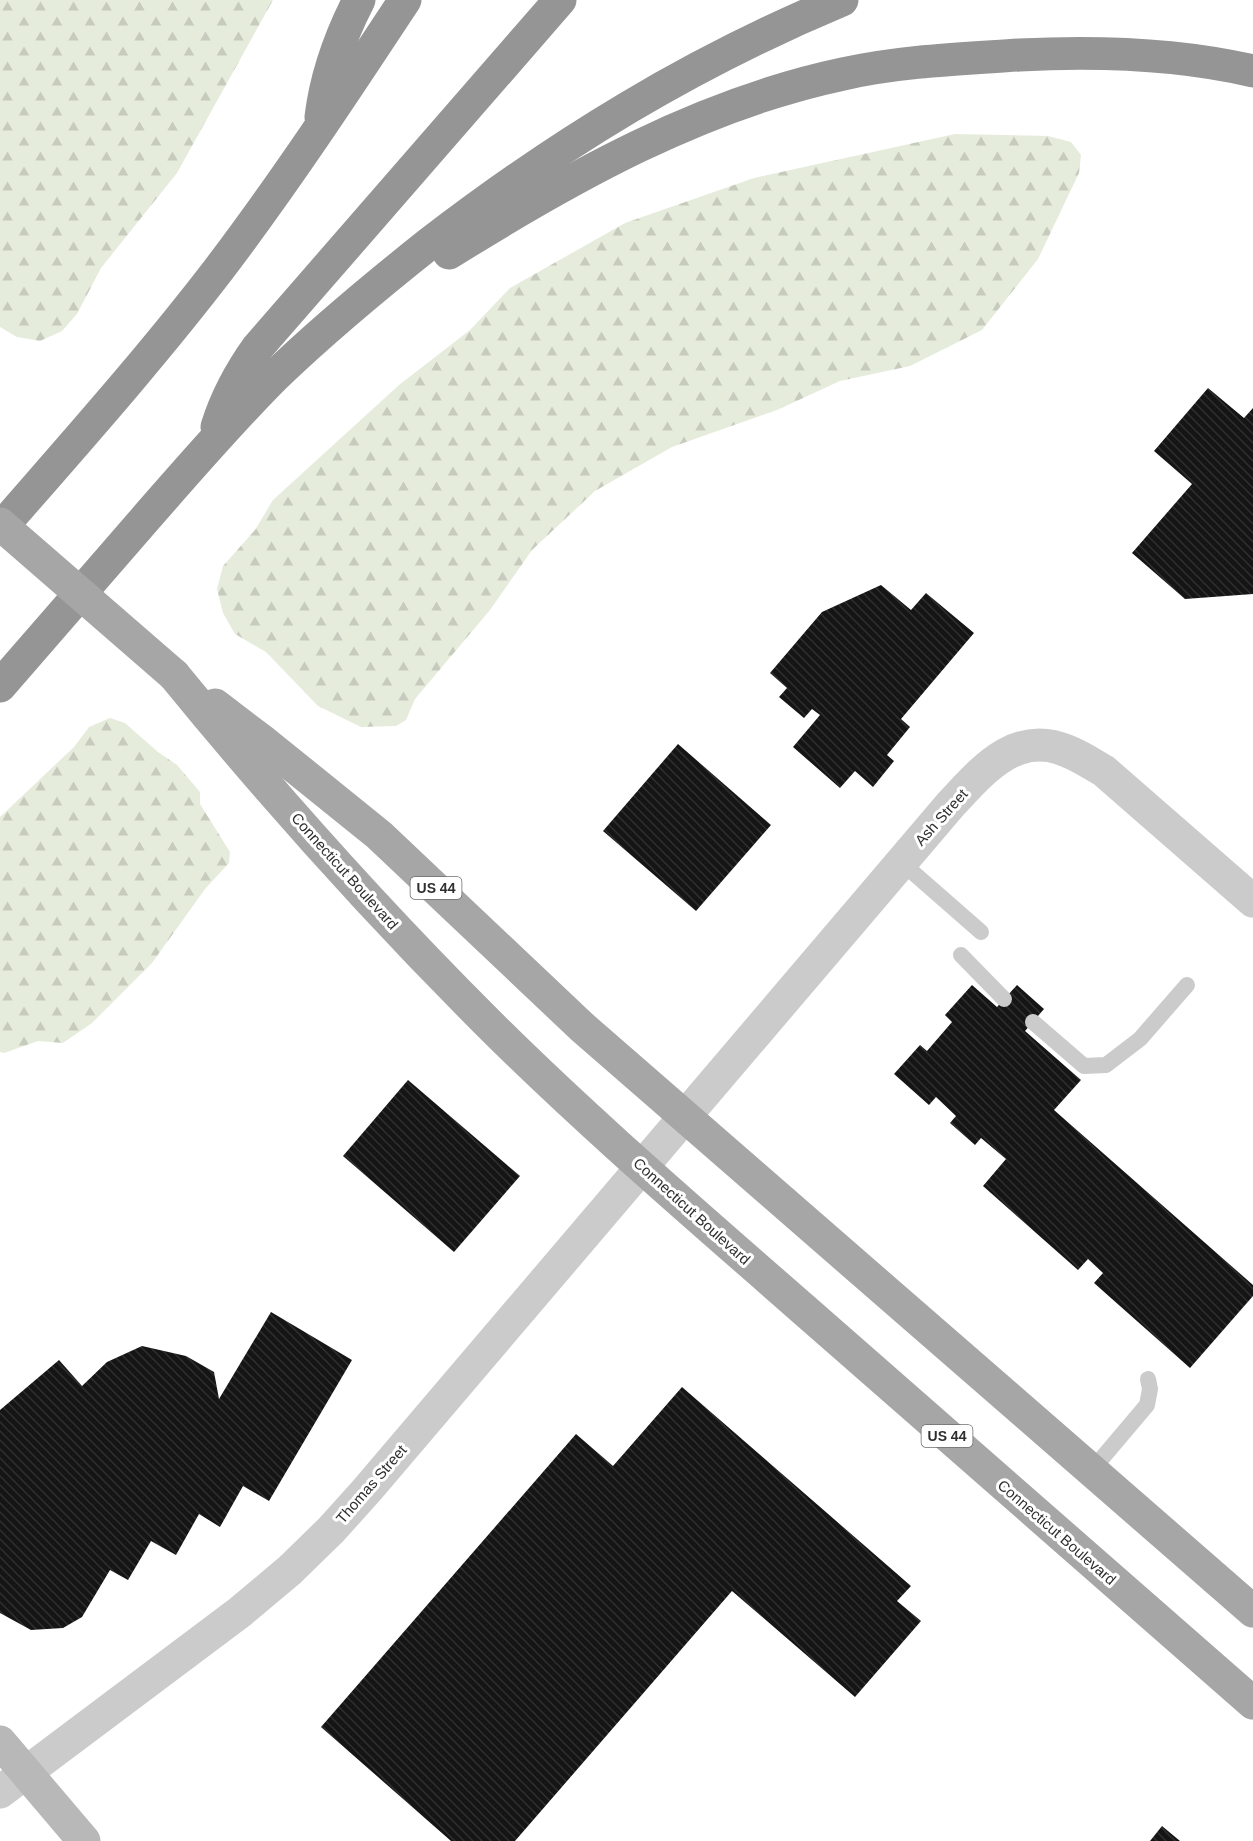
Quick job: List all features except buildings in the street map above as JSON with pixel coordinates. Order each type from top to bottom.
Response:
[{"type":"highway","points":[[320,128],[332,62],[359,0]]},
{"type":"highway","points":[[0,530],[195,300],[260,214],[405,0]]},
{"type":"highway","points":[[212,443],[220,417],[235,384],[258,347],[560,0]]},
{"type":"highway","points":[[0,686],[212,443],[260,392],[307,346],[387,278],[517,178],[642,98],[759,37],[843,0]]},
{"type":"highway","points":[[307,346],[477,235],[586,173],[704,118],[805,83],[900,64],[1073,54],[1168,57],[1253,71]]},
{"type":"main road","name":"Connecticut Boulevard","points":[[0,524],[174,675],[265,742],[379,835],[582,1027],[1253,1611]]},
{"type":"main road","name":"Connecticut Boulevard","points":[[174,675],[247,764],[437,972],[538,1072],[641,1167],[1253,1703]]},
{"type":"main road","points":[[0,1742],[84,1841]]},
{"type":"street","name":"Ash Street","points":[[685,1117],[951,804],[990,764],[1006,753],[1021,747],[1042,746],[1065,750],[1104,771],[1253,901]]},
{"type":"street","name":"Thomas Street","points":[[0,1792],[240,1612],[290,1570],[331,1530],[685,1117]]},
{"type":"lane","points":[[901,862],[981,932]]},
{"type":"lane","points":[[961,955],[1004,999]]},
{"type":"lane","points":[[1033,1022],[1084,1066],[1106,1065],[1140,1039],[1187,985]]},
{"type":"lane","points":[[1092,1470],[1147,1405],[1150,1389],[1148,1379]]},
{"type":"green space","points":[[0,0],[273,0],[177,173],[101,268],[77,314],[62,331],[40,341],[17,337],[0,327]]},
{"type":"green space","points":[[955,134],[1048,136],[1071,142],[1081,155],[1079,173],[1038,259],[982,330],[910,366],[840,381],[777,410],[672,447],[595,491],[532,550],[490,610],[415,699],[406,720],[396,726],[361,727],[318,706],[266,652],[235,634],[223,613],[217,589],[223,566],[255,530],[273,500],[399,385],[470,330],[510,288],[625,223],[754,178]]},
{"type":"green space","points":[[110,718],[125,723],[158,752],[177,765],[200,792],[200,804],[230,852],[229,863],[205,889],[152,963],[92,1023],[63,1043],[38,1041],[4,1053],[0,1052],[0,817],[74,747],[89,727]]}]
